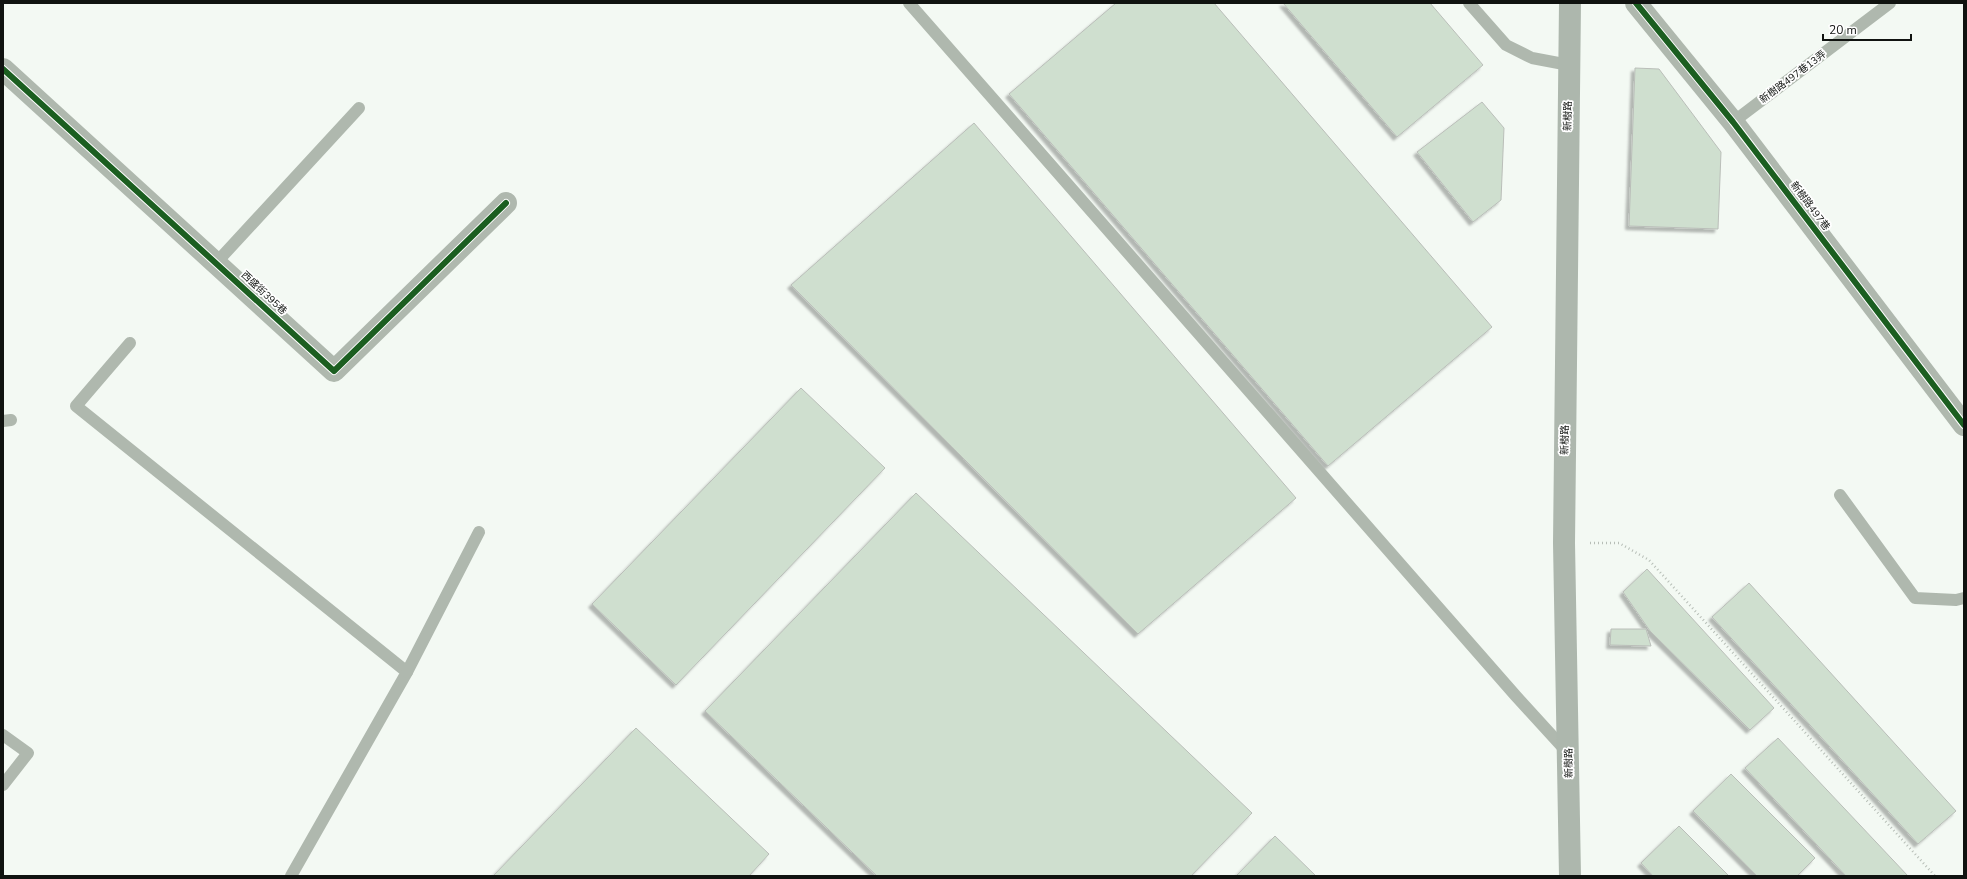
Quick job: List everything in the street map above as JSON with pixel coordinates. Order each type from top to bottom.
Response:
[{"type":"main road","name":"新樹路","points":[[1570,3],[1564,543],[1570,876]]},
{"type":"street","name":"新樹路497巷","points":[[1636,3],[1733,122],[1964,425]]},
{"type":"street","name":"西盛街395巷","points":[[3,69],[334,371],[506,203]]},
{"type":"lane","points":[[909,3],[1569,755]]},
{"type":"lane","points":[[1469,3],[1506,45],[1532,58],[1569,65]]},
{"type":"lane","name":"新樹路497巷13弄","points":[[1733,122],[1890,3]]},
{"type":"lane","points":[[216,262],[359,108]]},
{"type":"lane","points":[[130,343],[76,406],[406,672]]},
{"type":"lane","points":[[1840,495],[1915,598],[1956,600],[1964,598]]},
{"type":"lane","points":[[292,876],[406,672],[479,532]]},
{"type":"lane","points":[[3,734],[28,753],[3,785]]},
{"type":"path","points":[[1564,543],[1619,543],[1650,560],[1935,876]]},
{"type":"building","points":[[1116,3],[1214,3],[1492,327],[1328,466],[1009,94]]},
{"type":"building","points":[[1283,3],[1430,3],[1483,65],[1397,137]]},
{"type":"building","points":[[1635,68],[1659,69],[1721,152],[1718,229],[1629,226]]},
{"type":"building","points":[[1482,102],[1504,128],[1501,200],[1473,222],[1417,152]]},
{"type":"building","points":[[974,123],[1296,498],[1138,634],[791,285]]},
{"type":"building","points":[[801,388],[885,468],[676,685],[592,604]]},
{"type":"building","points":[[916,493],[1252,813],[1191,876],[877,876],[705,711]]},
{"type":"building","points":[[1647,569],[1774,708],[1750,730],[1650,631],[1623,592]]},
{"type":"building","points":[[1749,583],[1956,811],[1918,844],[1712,617]]},
{"type":"building","points":[[1611,629],[1646,629],[1651,646],[1610,645]]},
{"type":"building","points":[[636,728],[769,854],[749,876],[493,876]]},
{"type":"building","points":[[1778,738],[1908,876],[1846,876],[1745,768]]},
{"type":"building","points":[[1731,774],[1815,858],[1797,876],[1757,876],[1693,811]]},
{"type":"building","points":[[1679,826],[1729,876],[1653,876],[1641,863]]},
{"type":"building","points":[[1275,836],[1316,876],[1236,876]]},
{"type":"cycle path","points":[[1636,3],[1733,122],[1964,425]]},
{"type":"cycle path","points":[[3,69],[334,371],[506,203]]}]
